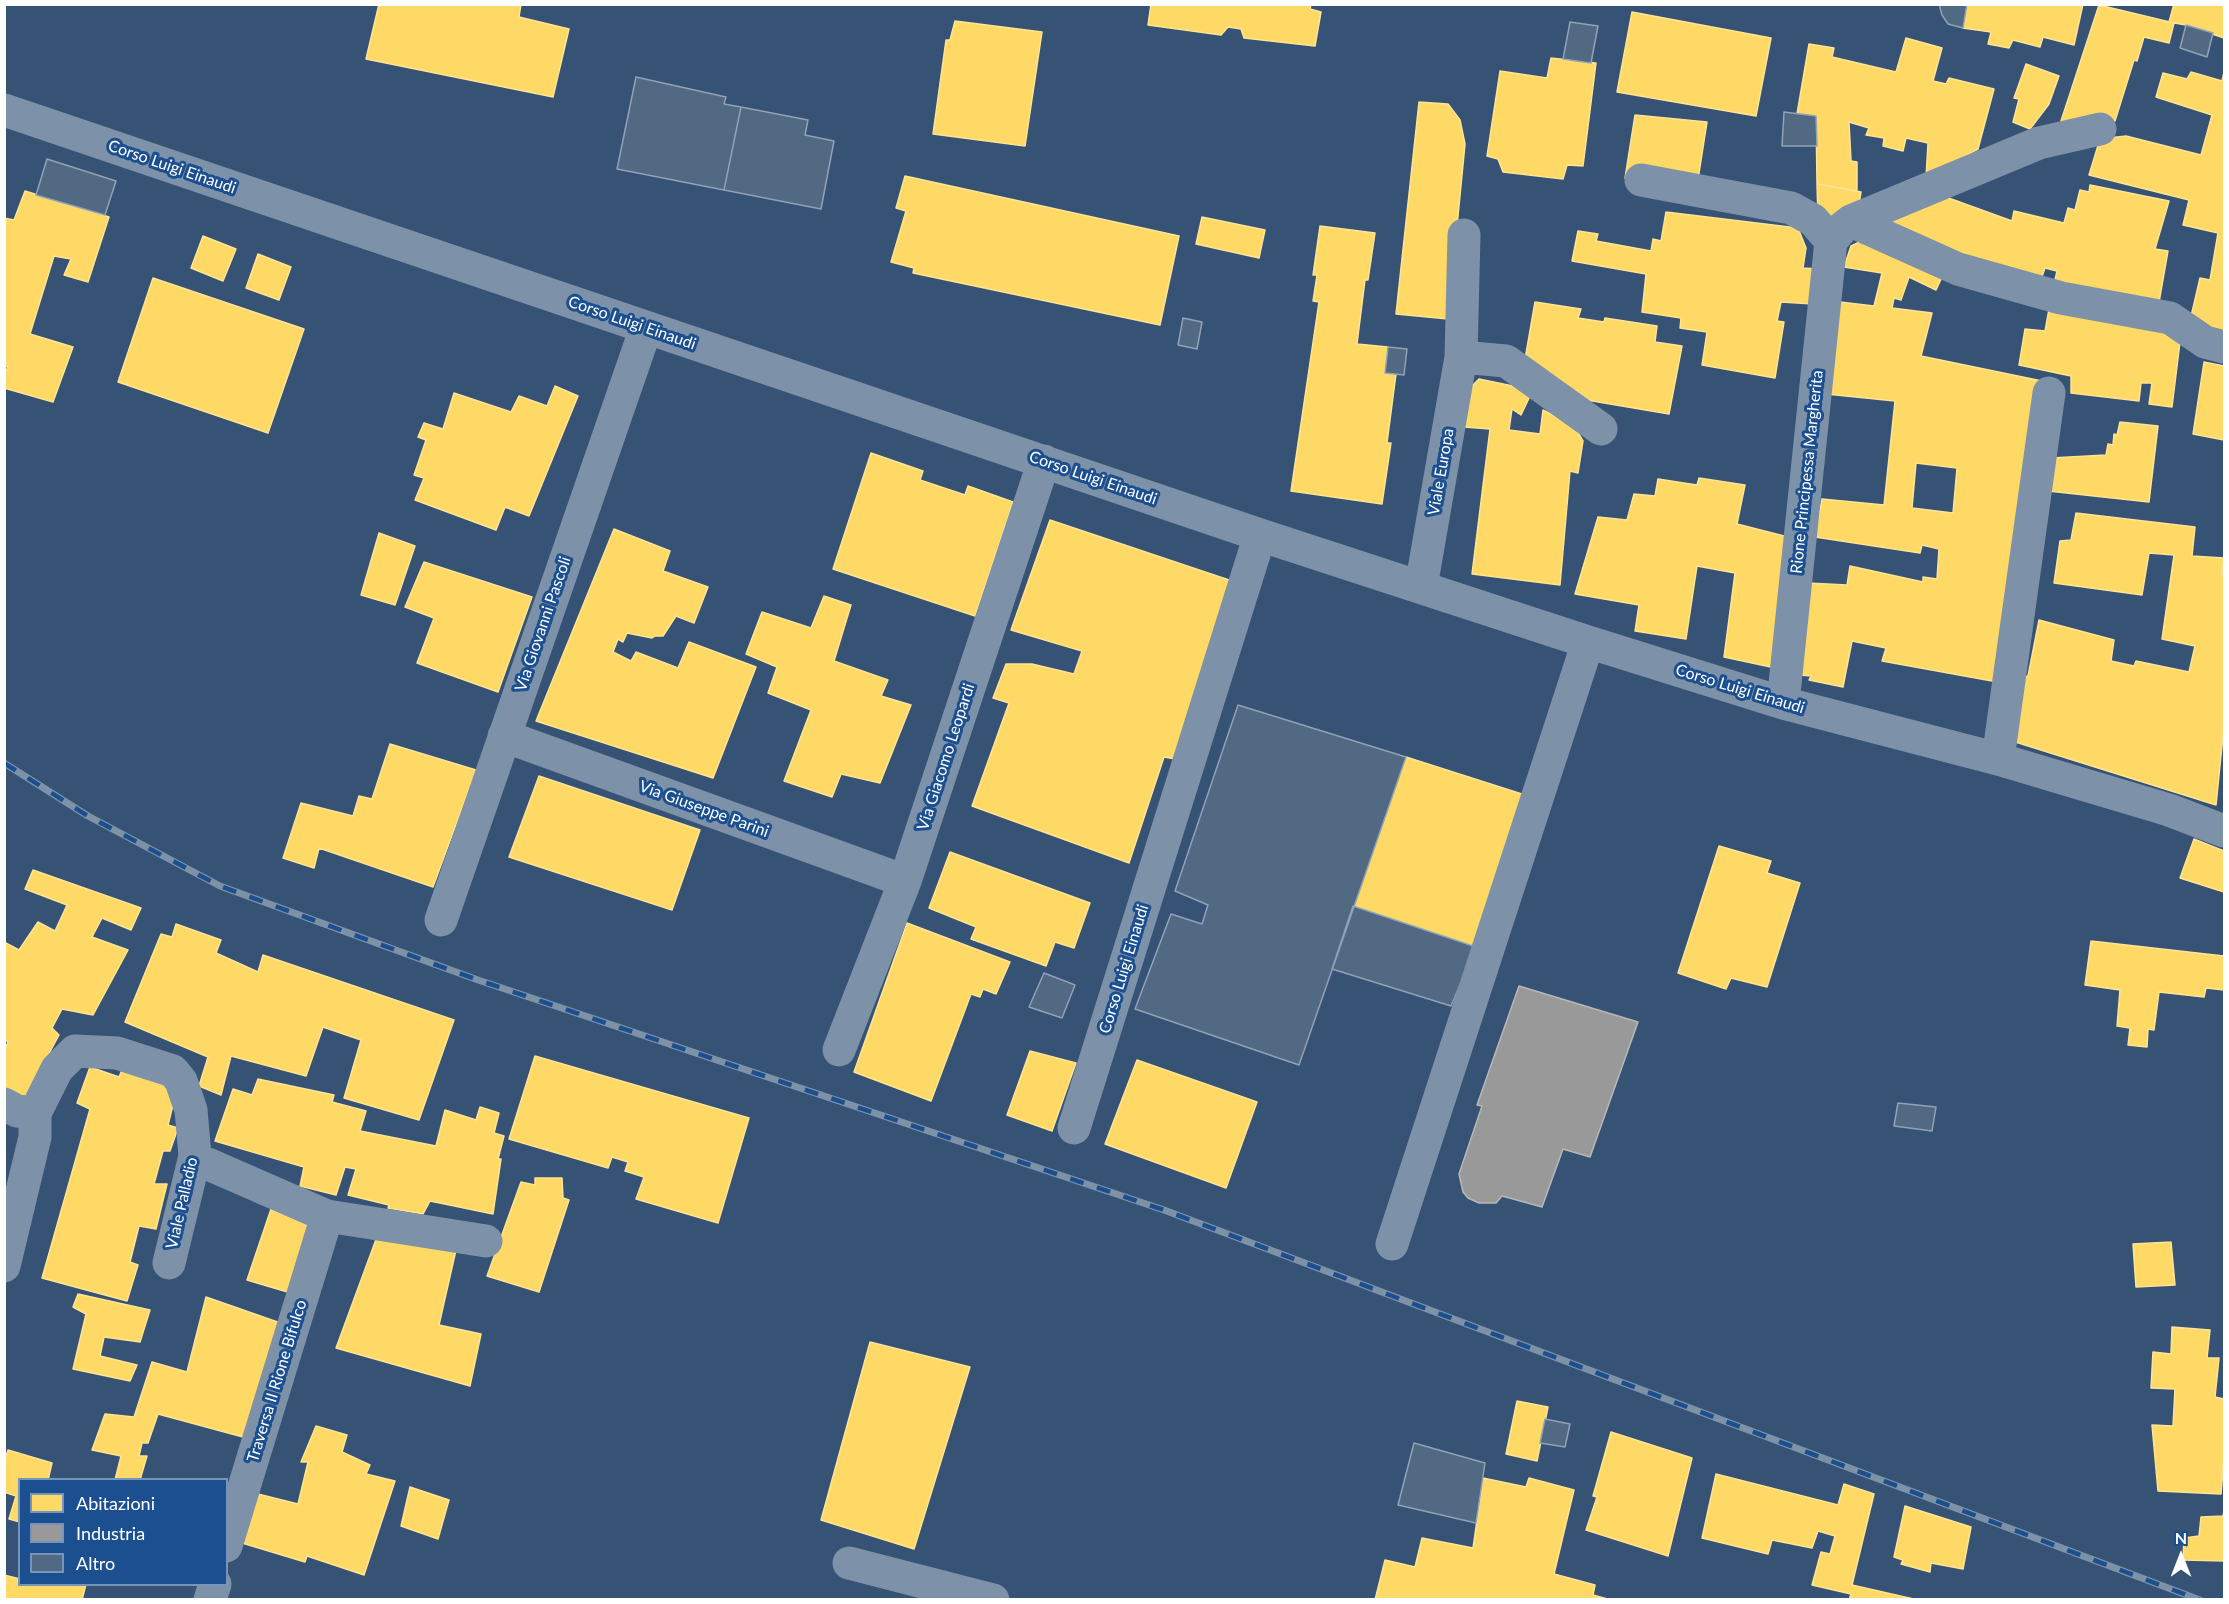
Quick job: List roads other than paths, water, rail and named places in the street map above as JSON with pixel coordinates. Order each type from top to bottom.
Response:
[{"type":"street","name":"Corso Luigi Einaudi","points":[[4,110],[1260,535],[1588,642],[1783,703],[1998,759],[2169,810],[2224,831]]},
{"type":"street","points":[[1841,231],[2039,143],[2100,129]]},
{"type":"street","points":[[1641,180],[1791,208],[1841,231],[1958,269],[2061,298],[2170,318],[2205,342],[2224,347]]},
{"type":"street","name":"Rione Principessa Margherita","points":[[1783,703],[1841,231]]},
{"type":"street","name":"Viale Europa","points":[[1421,587],[1461,357],[1464,235]]},
{"type":"street","name":"Via Giovanni Pascoli","points":[[441,920],[646,328]]},
{"type":"street","points":[[1461,357],[1506,361],[1601,429]]},
{"type":"street","points":[[1998,759],[2049,393]]},
{"type":"street","name":"Via Giacomo Leopardi","points":[[839,1050],[904,881],[1044,461]]},
{"type":"street","name":"Corso Luigi Einaudi","points":[[1074,1128],[1260,535]]},
{"type":"street","points":[[1392,1244],[1588,642]]},
{"type":"street","name":"Via Giuseppe Parini","points":[[504,736],[904,881]]},
{"type":"street","name":"Viale Palladio","points":[[4,1266],[35,1137],[20,1108],[75,1051],[117,1053],[173,1071],[181,1081],[191,1110],[195,1156],[169,1263]]},
{"type":"street","points":[[208,1164],[327,1216],[486,1241]]},
{"type":"street","name":"Traversa II Rione Bifulco","points":[[228,1539],[327,1216]]},
{"type":"street","points":[[849,1563],[993,1599]]},
{"type":"railway","points":[[4,763],[88,816],[220,886],[478,980],[1164,1210],[2200,1600]]}]
